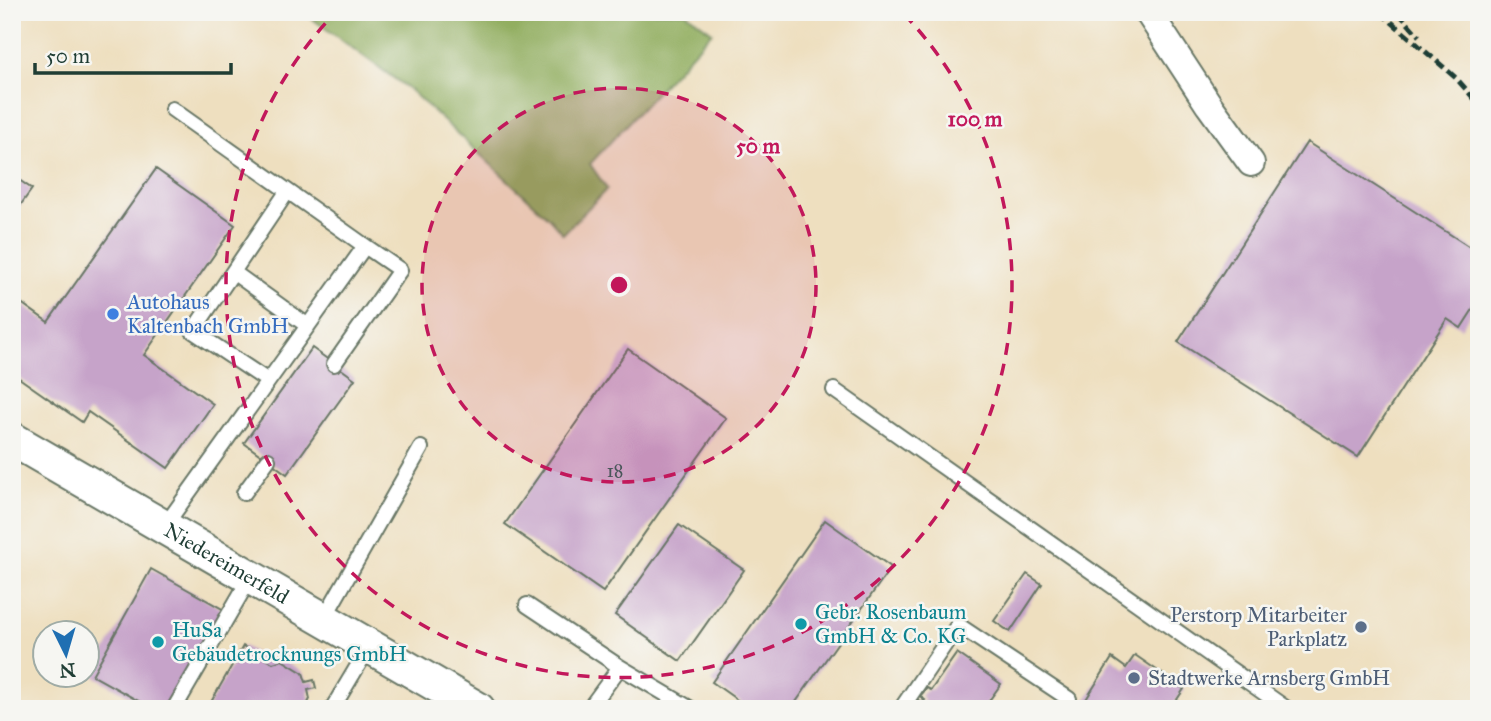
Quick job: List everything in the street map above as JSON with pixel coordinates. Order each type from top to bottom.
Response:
[{"type":"street","points":[[1148,12],[1251,163]]},
{"type":"street","name":"Niedereimerfeld","points":[[12,439],[478,709]]},
{"type":"lane","points":[[172,109],[400,270],[334,364]]},
{"type":"lane","points":[[268,381],[193,331],[287,192]]},
{"type":"lane","points":[[163,528],[365,246]]},
{"type":"lane","points":[[233,272],[308,326]]},
{"type":"lane","points":[[834,390],[1287,709]]},
{"type":"lane","points":[[323,620],[421,448]]},
{"type":"lane","points":[[243,493],[268,460]]},
{"type":"lane","points":[[174,709],[250,578]]},
{"type":"lane","points":[[527,605],[620,667],[691,709]]},
{"type":"lane","points":[[901,709],[958,625],[1069,699],[1063,709]]},
{"type":"lane","points":[[332,709],[369,647]]},
{"type":"lane","points":[[589,709],[620,667]]},
{"type":"green space","points":[[303,12],[685,12],[712,32],[590,164],[607,189],[563,234],[410,90]]},
{"type":"building","points":[[1307,142],[1479,253],[1479,270],[1474,278],[1479,281],[1479,300],[1461,328],[1447,319],[1358,457],[1178,342]]},
{"type":"building","name":"Autohaus Kaltenbach GmbH","points":[[156,169],[235,225],[144,355],[213,404],[168,468],[88,412],[82,422],[12,373],[12,307],[17,300],[48,322]]},
{"type":"building","points":[[12,175],[32,189],[12,217]]},
{"type":"building","points":[[312,348],[355,379],[287,474],[244,443]]},
{"type":"building","points":[[628,349],[726,418],[603,592],[505,524]]},
{"type":"building","name":"Gebr. Rosenbaum GmbH & Co. KG","points":[[825,520],[891,567],[791,709],[750,709],[712,682]]},
{"type":"building","points":[[679,525],[744,570],[680,661],[615,615]]},
{"type":"building","name":"HuSa Gebäudetrocknungs GmbH","points":[[151,569],[224,610],[169,709],[153,709],[102,681],[102,657]]},
{"type":"building","points":[[1027,574],[1042,584],[1010,632],[994,621]]},
{"type":"building","points":[[243,646],[273,663],[282,660],[303,673],[306,682],[314,680],[316,688],[308,690],[310,699],[305,709],[207,709]]},
{"type":"building","points":[[957,653],[1001,684],[983,709],[911,709],[918,700],[922,703],[925,700],[920,696],[927,688],[931,690]]},
{"type":"building","name":"Stadtwerke Arnsberg GmbH","points":[[1135,655],[1184,689],[1174,704],[1181,709],[1080,709],[1112,658],[1126,668]]},
{"type":"building","points":[[92,700],[107,709],[76,709],[79,703]]},
{"type":"railway","points":[[1380,12],[1456,78],[1479,104]]},
{"type":"railway","points":[[1398,12],[1419,36]]},
{"type":"railway","points":[[1469,12],[1479,20]]},
{"type":"place","name":"Autohaus Kaltenbach GmbH","points":[[113,314]]},
{"type":"place","name":"Gebr. Rosenbaum GmbH & Co. KG","points":[[801,624]]},
{"type":"place","name":"Perstorp Mitarbeiter Parkplatz","points":[[1361,627]]},
{"type":"place","name":"HuSa Gebäudetrocknungs GmbH","points":[[158,642]]},
{"type":"place","name":"Stadtwerke Arnsberg GmbH","points":[[1134,678]]}]
